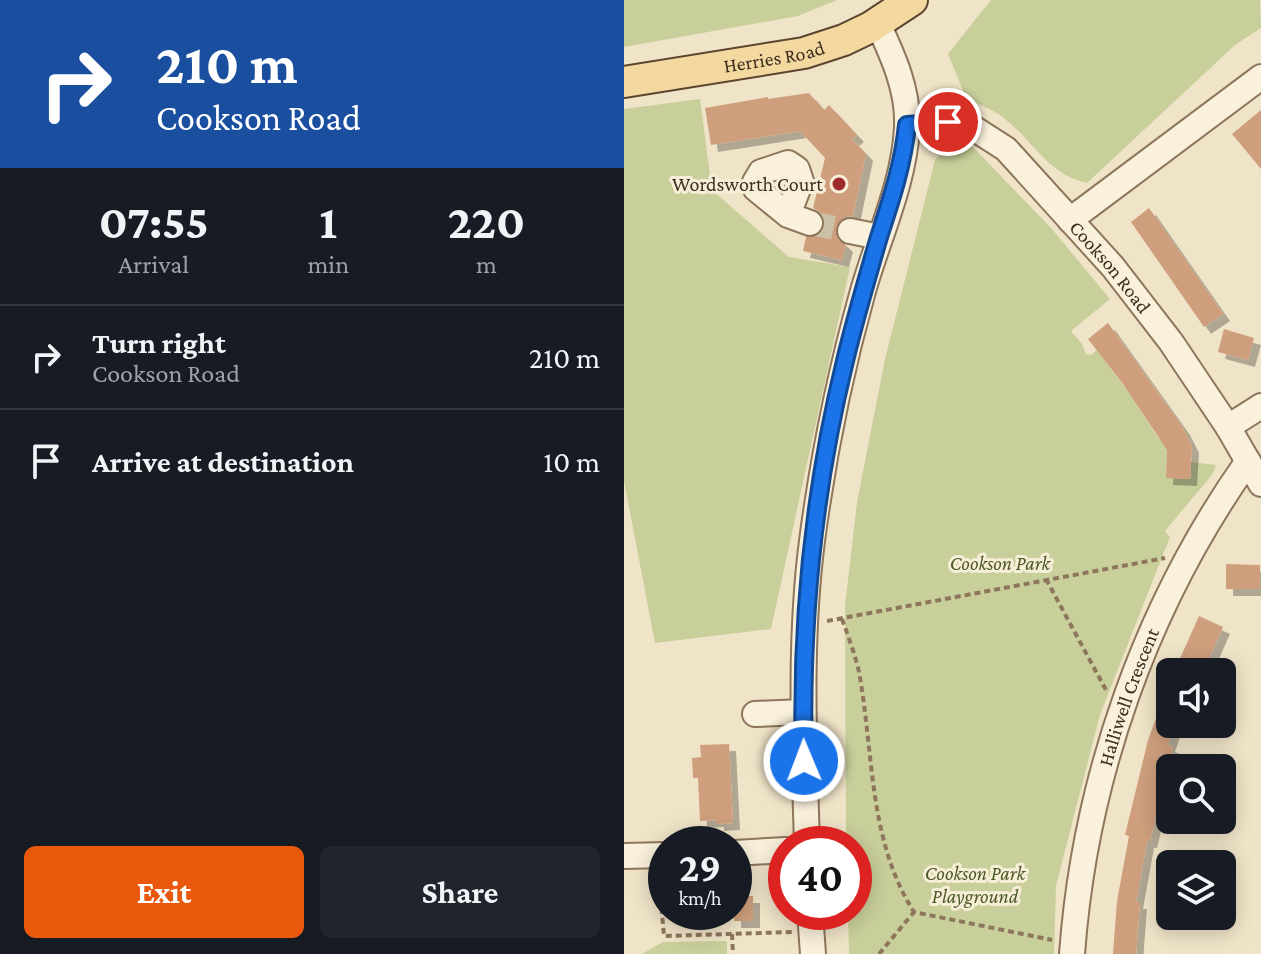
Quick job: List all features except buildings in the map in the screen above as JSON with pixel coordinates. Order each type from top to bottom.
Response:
[{"type":"main road","name":"Herries Road","points":[[624,82],[804,53],[844,40],[878,24],[912,0]]},
{"type":"street","points":[[806,826],[803,712],[805,624],[812,542],[826,452],[845,364],[895,193],[907,125],[900,75],[878,24]]},
{"type":"street","points":[[1070,220],[1261,77]]},
{"type":"street","name":"Cookson Road","points":[[907,125],[967,124],[1006,149],[1113,267],[1171,342],[1228,427],[1261,484]]},
{"type":"street","points":[[850,231],[880,237]]},
{"type":"street","points":[[1228,427],[1261,406]]},
{"type":"street","name":"Halliwell Crescent","points":[[1073,949],[1082,873],[1096,800],[1119,714],[1156,623],[1189,554],[1248,461]]},
{"type":"street","points":[[755,714],[803,712]]},
{"type":"street","points":[[624,856],[648,855]]},
{"type":"path","points":[[805,624],[1189,554]]},
{"type":"path","points":[[1046,579],[1119,714]]},
{"type":"path","points":[[842,619],[858,671],[874,798],[888,858],[903,895],[914,912],[1073,949]]},
{"type":"path","points":[[879,954],[914,912]]},
{"type":"path","points":[[664,930],[664,936],[811,932]]},
{"type":"path","points":[[732,934],[733,954]]},
{"type":"green space","points":[[624,0],[837,0],[798,16],[624,47]]},
{"type":"green space","points":[[991,0],[1260,0],[1261,28],[1235,45],[1087,183],[1062,173],[1001,116],[966,98],[948,54]]},
{"type":"green space","points":[[700,99],[712,190],[789,257],[850,267],[771,629],[655,643],[624,481],[624,109]]},
{"type":"green space","name":"Cookson Park","points":[[949,143],[971,145],[1052,229],[1110,299],[1071,331],[1086,354],[1091,355],[1097,350],[1158,438],[1163,437],[1167,445],[1166,477],[1190,479],[1191,462],[1216,465],[1212,475],[1165,531],[1170,537],[1100,715],[1056,886],[1054,954],[849,954],[848,930],[872,930],[872,826],[846,826],[845,606],[857,502],[885,359],[935,160]]},
{"type":"green space","points":[[727,941],[727,954],[642,954],[663,942]]},
{"type":"tunnel","points":[[810,223],[850,231]]},
{"type":"place","name":"Wordsworth Court","points":[[839,184]]},
{"type":"route","points":[[804,761],[805,624],[812,542],[826,452],[845,364],[863,292],[895,193],[907,125],[948,122]]},
{"type":"park label","name":"Cookson Park Playground","points":[[975,884]]}]
